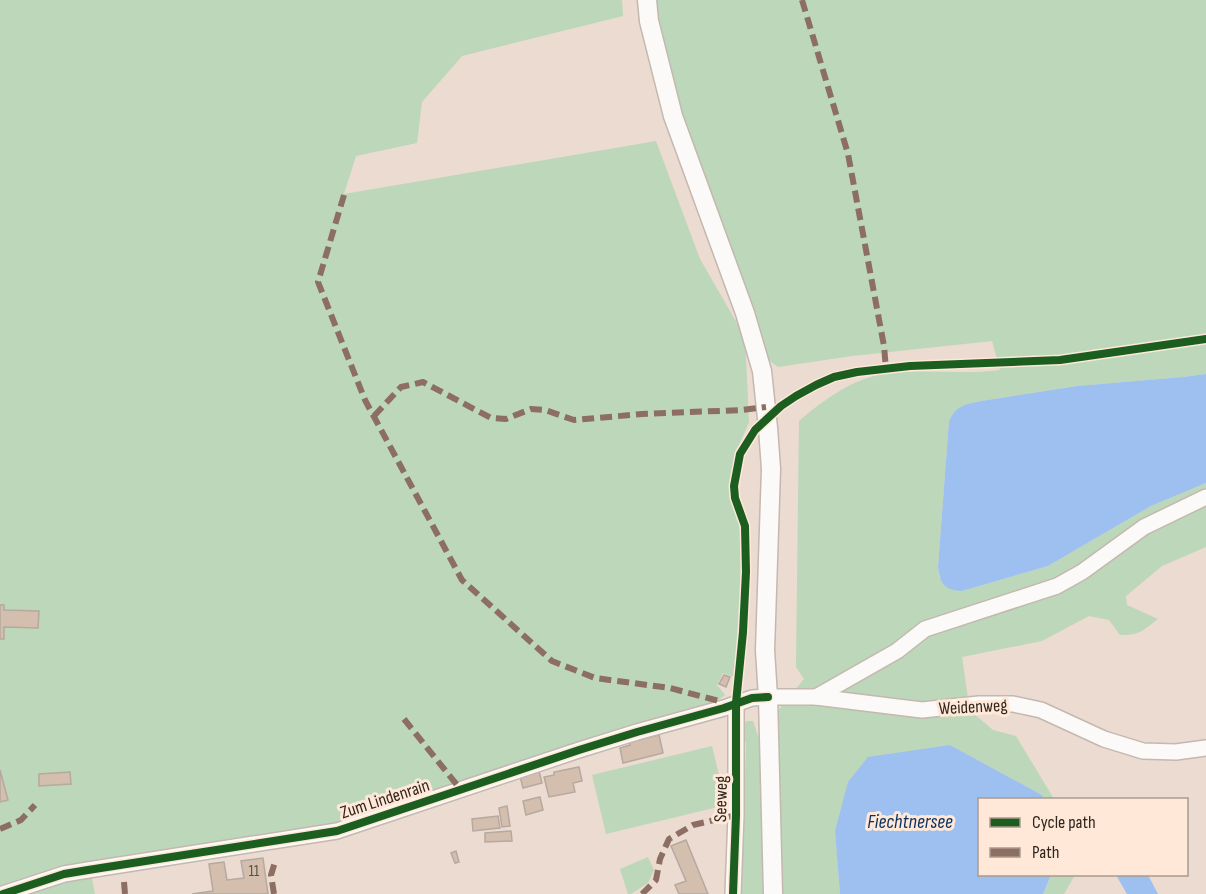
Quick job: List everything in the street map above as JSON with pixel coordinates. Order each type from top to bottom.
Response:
[{"type":"main road","points":[[647,0],[649,21],[673,116],[745,313],[762,371],[771,469],[765,650],[773,894]]},
{"type":"street","points":[[816,697],[897,651],[925,628],[1057,586],[1082,572],[1144,527],[1206,497]]},
{"type":"street","name":"Weidenweg","points":[[768,697],[816,697],[922,710],[980,704],[1013,704],[1041,710],[1104,739],[1143,751],[1176,752],[1206,748]]},
{"type":"street","name":"Zum Lindenrain","points":[[3,894],[64,874],[337,831],[579,750],[752,698],[768,697]]},
{"type":"street","name":"Seeweg","points":[[733,894],[736,703]]},
{"type":"green space","points":[[0,0],[622,0],[623,16],[462,56],[422,102],[417,143],[356,156],[344,194],[656,141],[700,259],[745,337],[749,422],[734,457],[730,491],[740,519],[741,615],[735,677],[723,673],[717,685],[725,695],[708,708],[365,818],[0,889]]},
{"type":"green space","points":[[656,0],[1206,0],[1206,374],[1077,386],[981,401],[958,409],[949,421],[938,567],[939,577],[962,591],[1048,566],[1151,506],[1206,483],[1206,547],[1162,566],[1126,596],[1127,605],[1158,619],[1140,632],[1120,635],[1109,620],[1089,616],[1042,641],[962,657],[969,705],[973,713],[993,730],[1016,736],[1053,798],[1044,798],[1042,795],[950,745],[835,830],[840,894],[781,894],[776,713],[804,679],[796,667],[799,421],[840,391],[875,376],[902,372],[1000,370],[992,341],[852,356],[778,367],[765,357],[679,115],[658,20]]},
{"type":"green space","points":[[753,721],[759,739],[764,894],[742,894],[746,742],[741,741],[743,724]]},
{"type":"green space","points":[[712,746],[726,805],[606,834],[592,775]]},
{"type":"green space","points":[[648,857],[654,870],[648,883],[628,894],[620,869]]},
{"type":"green space","points":[[91,874],[95,894],[19,894]]},
{"type":"green space","points":[[1051,876],[1074,876],[1064,894],[1043,894]]},
{"type":"water","points":[[1206,374],[1206,483],[1151,506],[1048,566],[962,591],[944,585],[938,567],[949,421],[958,409],[981,401],[1077,386]]},
{"type":"water","name":"Fiechtnersee","points":[[950,745],[1042,795],[1044,798],[978,798],[978,876],[1051,876],[1043,894],[840,894],[835,831],[848,782],[868,757]]},
{"type":"water","points":[[1117,876],[1149,876],[1158,894],[1127,894]]},
{"type":"building","points":[[0,605],[4,605],[4,610],[39,611],[38,628],[4,627],[4,639],[0,639]]},
{"type":"building","points":[[724,675],[730,677],[726,687],[719,684]]},
{"type":"building","points":[[659,735],[663,753],[623,763],[620,748],[630,745],[629,742]]},
{"type":"building","points":[[579,767],[582,781],[573,783],[575,792],[549,797],[544,777],[554,775],[554,772]]},
{"type":"building","points":[[0,770],[8,800],[0,802]]},
{"type":"building","points":[[539,771],[542,783],[523,788],[520,776]]},
{"type":"building","points":[[70,772],[71,784],[39,786],[39,774]]},
{"type":"building","points":[[540,797],[543,810],[526,815],[523,801]]},
{"type":"building","points":[[507,806],[510,826],[502,827],[499,808]]},
{"type":"building","points":[[498,816],[500,828],[473,831],[472,819]]},
{"type":"building","points":[[511,831],[512,841],[485,842],[485,833]]},
{"type":"building","points":[[686,840],[708,894],[679,894],[675,885],[686,881],[671,846]]},
{"type":"building","points":[[456,851],[459,862],[455,863],[451,853]]},
{"type":"building","points":[[263,858],[268,894],[192,894],[213,891],[209,864],[224,862],[227,880],[244,878],[241,861]]},
{"type":"marked path","points":[[802,0],[848,154],[884,346],[886,369]]},
{"type":"marked path","points":[[344,195],[318,282],[365,400],[462,580],[552,661],[595,678],[670,688],[719,701],[724,708]]},
{"type":"marked path","points":[[374,416],[401,387],[423,382],[491,418],[506,419],[531,409],[545,410],[574,420],[766,407]]},
{"type":"marked path","points":[[404,719],[461,790]]},
{"type":"marked path","points":[[0,829],[21,820],[35,805]]},
{"type":"marked path","points":[[642,894],[656,880],[660,859],[669,839],[693,825],[736,815]]},
{"type":"marked path","points":[[274,894],[271,875],[275,862]]},
{"type":"marked path","points":[[124,882],[125,894]]},
{"type":"cycle path","points":[[733,894],[736,703],[746,572],[745,526],[735,498],[734,486],[740,454],[755,430],[781,406],[796,396],[834,377],[857,372],[910,366],[1060,360],[1206,339]]},
{"type":"cycle path","points":[[3,894],[64,874],[337,831],[579,750],[752,698],[768,697]]}]
